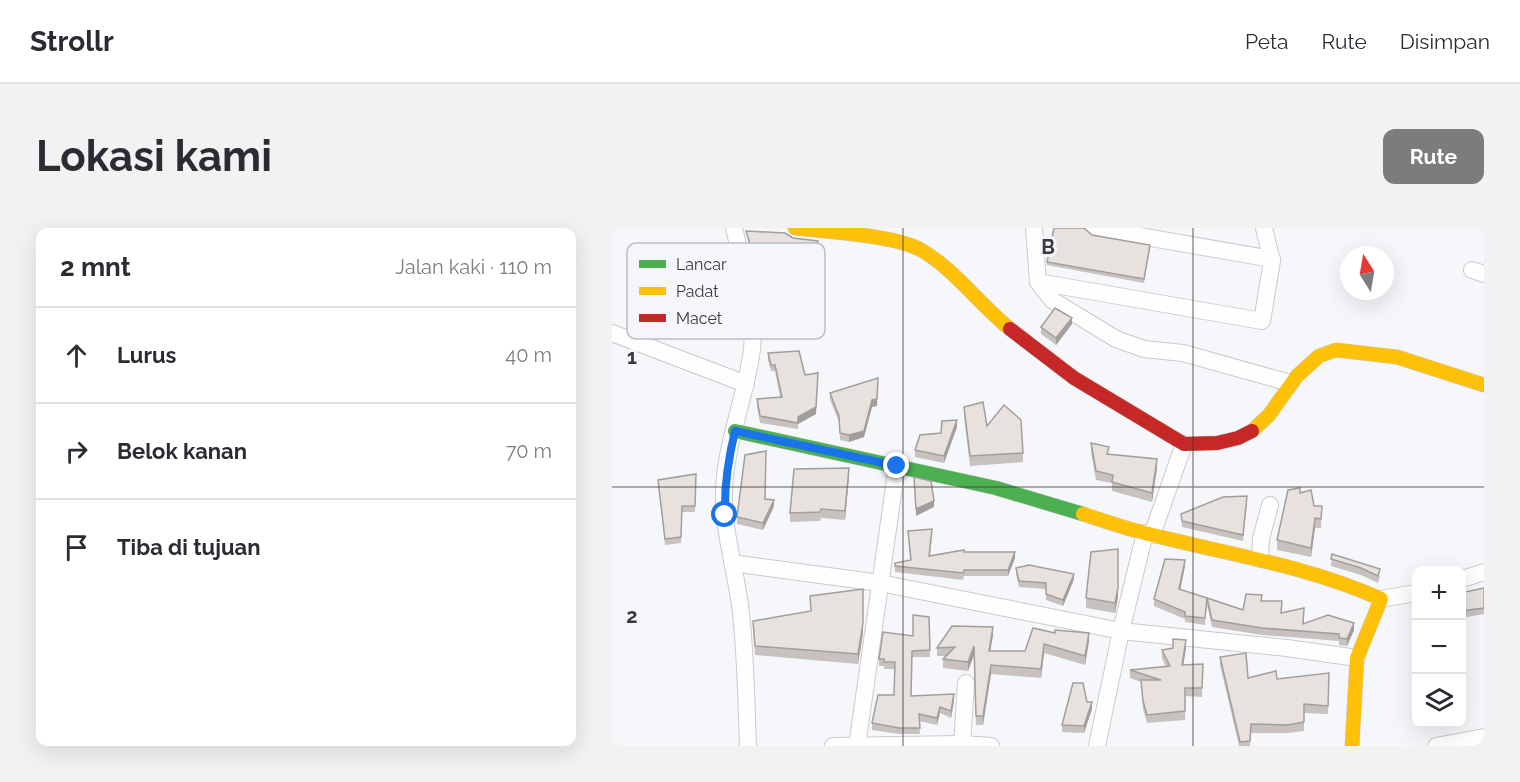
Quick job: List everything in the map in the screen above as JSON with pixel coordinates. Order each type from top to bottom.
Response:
[{"type":"street","points":[[734,228],[738,243]]},
{"type":"street","points":[[795,228],[898,241],[920,249],[939,262],[991,314],[1074,378],[1184,444],[1201,446],[1223,443],[1248,433],[1265,421],[1290,383],[1327,351],[1397,357],[1484,385]]},
{"type":"street","points":[[1034,228],[1038,282],[1052,300],[1116,339],[1144,349],[1174,351],[1290,383]]},
{"type":"street","points":[[1094,228],[1272,259]]},
{"type":"street","points":[[1038,282],[1262,321],[1272,259],[1264,228]]},
{"type":"street","points":[[612,333],[627,339]]},
{"type":"street","points":[[628,339],[746,384]]},
{"type":"street","points":[[748,746],[742,628],[725,515],[724,492],[727,464],[746,384],[752,339]]},
{"type":"street","points":[[735,431],[996,488],[1148,534],[1260,559],[1357,588],[1381,599],[1412,594]]},
{"type":"street","points":[[1097,746],[1121,631],[1148,534],[1184,444]]},
{"type":"street","points":[[857,746],[897,466]]},
{"type":"street","points":[[1260,559],[1261,539],[1270,505]]},
{"type":"street","points":[[732,562],[880,583],[1121,631],[1287,648],[1357,658]]},
{"type":"street","points":[[1466,577],[1484,572]]},
{"type":"street","points":[[1352,746],[1357,658],[1381,599]]},
{"type":"street","points":[[962,744],[966,683]]},
{"type":"street","points":[[1436,746],[1484,737]]},
{"type":"street","points":[[833,746],[962,744],[991,746]]},
{"type":"building","points":[[1054,228],[1084,228],[1092,235],[1150,245],[1144,279],[1047,262]]},
{"type":"building","points":[[746,231],[785,233],[793,238],[818,241],[818,243],[750,243]]},
{"type":"building","points":[[1055,308],[1072,318],[1056,338],[1041,327]]},
{"type":"building","points":[[799,351],[805,375],[818,373],[816,407],[798,417],[798,423],[760,416],[757,399],[782,397],[775,365],[771,365],[768,353]]},
{"type":"building","points":[[878,378],[877,399],[872,400],[864,431],[849,435],[840,433],[839,416],[830,393]]},
{"type":"building","points":[[983,402],[987,426],[1004,405],[1021,420],[1023,453],[970,456],[964,407]]},
{"type":"building","points":[[957,420],[944,456],[915,450],[920,435],[941,433],[942,421]]},
{"type":"building","points":[[1091,443],[1109,447],[1107,454],[1157,459],[1152,493],[1112,482],[1113,475],[1096,471]]},
{"type":"building","points":[[766,451],[765,499],[774,500],[763,523],[737,517],[745,455]]},
{"type":"building","points":[[849,468],[845,511],[821,509],[820,512],[790,513],[794,469]]},
{"type":"building","points":[[696,474],[695,506],[682,506],[681,537],[665,539],[658,480]]},
{"type":"building","points":[[914,477],[931,481],[934,501],[916,509]]},
{"type":"building","points":[[1300,488],[1300,493],[1311,490],[1314,506],[1322,506],[1321,519],[1315,518],[1311,548],[1277,540],[1288,490]]},
{"type":"building","points":[[1247,496],[1243,535],[1182,521],[1181,514],[1223,497]]},
{"type":"building","points":[[932,529],[929,556],[964,550],[964,552],[1015,552],[1008,570],[964,570],[963,573],[895,566],[895,563],[911,560],[908,531]]},
{"type":"building","points":[[1118,549],[1118,588],[1115,603],[1086,598],[1091,552]]},
{"type":"building","points":[[1332,554],[1380,569],[1378,576],[1331,559]]},
{"type":"building","points":[[1165,559],[1185,560],[1179,589],[1207,598],[1205,618],[1185,616],[1185,612],[1154,599]]},
{"type":"building","points":[[1029,565],[1074,574],[1063,600],[1046,594],[1046,583],[1019,581],[1016,568]]},
{"type":"building","points":[[1484,588],[1484,608],[1466,610],[1466,592]]},
{"type":"building","points":[[863,589],[863,623],[858,654],[755,646],[753,621],[811,611],[810,596]]},
{"type":"building","points":[[1246,594],[1262,595],[1261,601],[1282,601],[1281,613],[1304,608],[1303,624],[1328,615],[1354,623],[1347,639],[1339,638],[1339,634],[1262,628],[1212,620],[1207,598],[1243,610]]},
{"type":"building","points":[[913,615],[929,617],[930,650],[912,651],[911,696],[954,694],[951,711],[940,707],[937,718],[919,714],[920,728],[899,728],[872,723],[878,695],[894,695],[895,662],[884,662],[884,659],[879,659],[883,632],[913,636]]},
{"type":"building","points":[[952,626],[993,627],[989,651],[1025,651],[1033,628],[1055,633],[1055,630],[1089,633],[1085,656],[1044,644],[1041,669],[991,665],[983,716],[976,716],[974,646],[968,662],[943,659],[955,647],[937,648]]},
{"type":"building","points":[[1173,639],[1186,640],[1182,665],[1203,664],[1202,688],[1185,688],[1185,711],[1147,715],[1141,680],[1161,680],[1130,670],[1170,666],[1162,650],[1173,648]]},
{"type":"building","points":[[1246,653],[1248,678],[1276,671],[1277,679],[1329,673],[1328,706],[1304,704],[1304,722],[1288,725],[1251,724],[1250,741],[1240,742],[1220,657]]},
{"type":"building","points":[[1073,683],[1083,683],[1087,702],[1092,702],[1084,726],[1062,725]]},
{"type":"traffic: fast","points":[[735,431],[996,488],[1083,514]]},
{"type":"traffic: slow","points":[[795,228],[878,238],[921,250],[944,267],[1010,329]]},
{"type":"traffic: slow","points":[[1252,431],[1269,415],[1297,376],[1319,356],[1336,350],[1397,357],[1484,385]]},
{"type":"traffic: slow","points":[[1083,514],[1137,531],[1324,577],[1381,599],[1357,658],[1352,746]]},
{"type":"traffic: jam","points":[[1010,329],[1074,378],[1184,444],[1217,443],[1238,438],[1252,431]]},
{"type":"route","points":[[725,515],[724,492],[727,464],[735,431],[897,466]]}]
